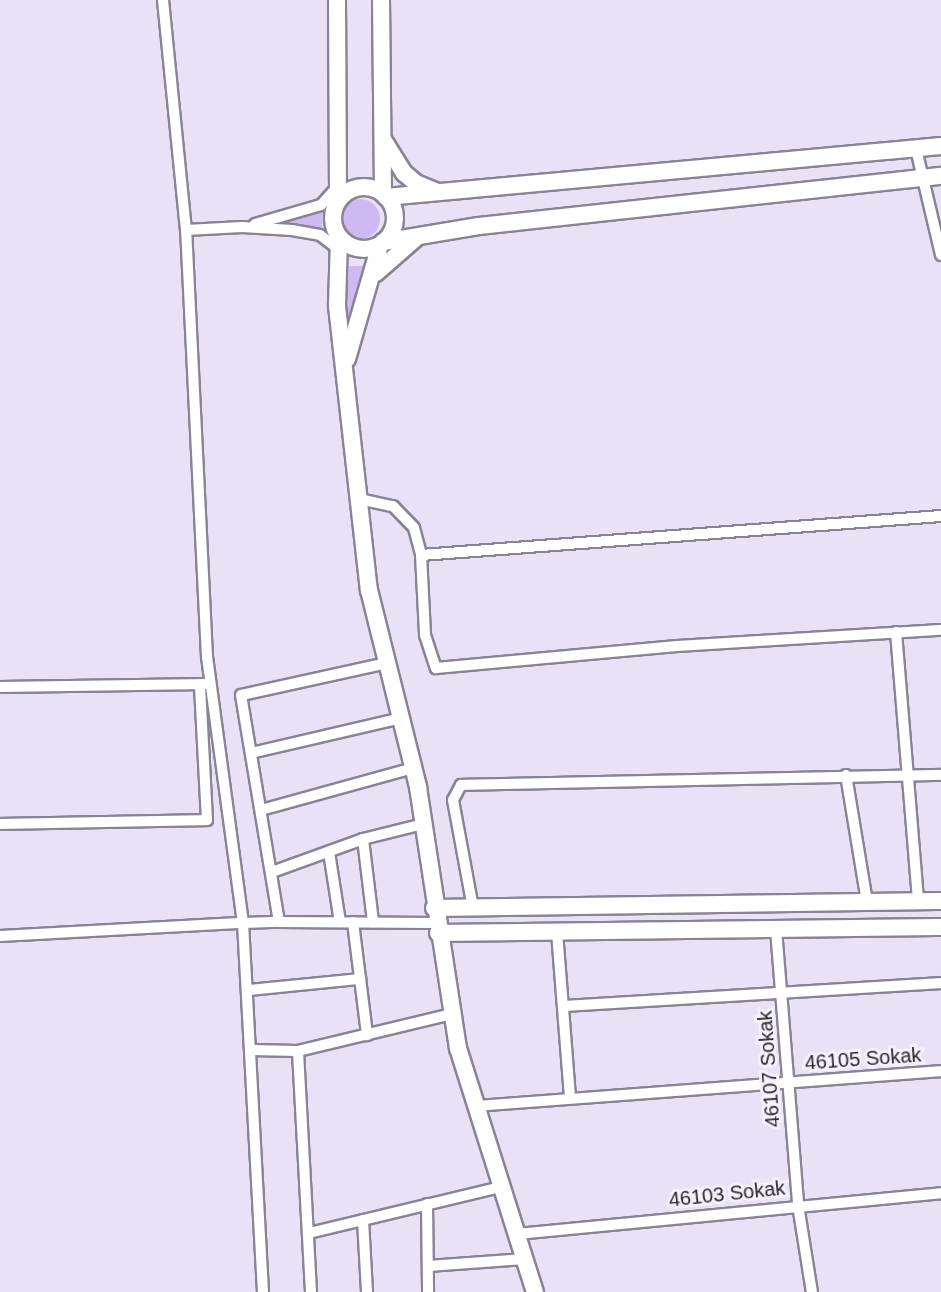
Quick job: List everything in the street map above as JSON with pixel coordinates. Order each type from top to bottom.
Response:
[{"type":"street","points":[[0,824],[207,820],[205,685],[186,230],[163,0]]},
{"type":"street","points":[[337,0],[333,239],[337,306],[369,590],[413,768],[452,1014],[476,1106],[536,1292]]},
{"type":"street","points":[[345,366],[382,244],[395,220],[385,195],[382,139],[381,0]]},
{"type":"street","points":[[382,139],[404,173],[416,183],[440,194]]},
{"type":"street","points":[[242,227],[334,198],[355,188],[385,195],[440,194],[941,146]]},
{"type":"street","points":[[916,148],[941,255]]},
{"type":"street","points":[[186,230],[242,227],[333,239],[359,250],[419,236],[479,226],[941,176]]},
{"type":"street","points":[[373,276],[390,256],[419,236]]},
{"type":"street","points":[[359,499],[384,502],[401,512],[414,528],[421,555],[425,635],[436,668],[677,646],[941,630]]},
{"type":"street","points":[[421,555],[941,516]]},
{"type":"street","points":[[896,632],[918,901]]},
{"type":"street","points":[[279,922],[241,695],[387,663]]},
{"type":"street","points":[[0,687],[205,685]]},
{"type":"street","points":[[205,685],[243,923],[249,990],[263,1292]]},
{"type":"street","points":[[251,753],[401,718]]},
{"type":"street","points":[[261,810],[413,768]]},
{"type":"street","points":[[473,908],[453,800],[461,785],[846,775],[941,775]]},
{"type":"street","points":[[846,775],[867,902]]},
{"type":"street","points":[[272,872],[363,839],[423,824]]},
{"type":"street","points":[[363,839],[373,922]]},
{"type":"street","points":[[329,852],[340,922]]},
{"type":"street","points":[[436,921],[473,908],[941,901]]},
{"type":"street","points":[[0,936],[279,922],[436,921],[557,932],[941,927]]},
{"type":"street","points":[[353,922],[367,1035]]},
{"type":"street","name":"46107 Sokak","points":[[777,929],[798,1205],[812,1292]]},
{"type":"street","points":[[557,932],[565,1006],[570,1097]]},
{"type":"street","points":[[249,990],[360,979]]},
{"type":"street","points":[[565,1006],[941,983]]},
{"type":"street","points":[[251,1050],[298,1051],[452,1014]]},
{"type":"street","points":[[298,1051],[311,1292]]},
{"type":"street","name":"46105 Sokak","points":[[476,1106],[570,1097],[941,1071]]},
{"type":"street","points":[[309,1233],[501,1187]]},
{"type":"street","name":"46103 Sokak","points":[[517,1234],[798,1205],[941,1193]]},
{"type":"street","points":[[427,1204],[428,1292]]},
{"type":"street","points":[[363,1220],[367,1292]]},
{"type":"street","points":[[428,1266],[525,1259]]},
{"type":"shaded area","points":[[360,199],[368,200],[374,205],[379,211],[379,227],[374,233],[368,238],[360,239],[352,238],[346,233],[341,227],[340,219],[341,211],[346,205],[352,200]]},
{"type":"shaded area","points":[[323,212],[322,230],[273,225]]},
{"type":"shaded area","points":[[345,266],[365,266],[344,335]]}]
